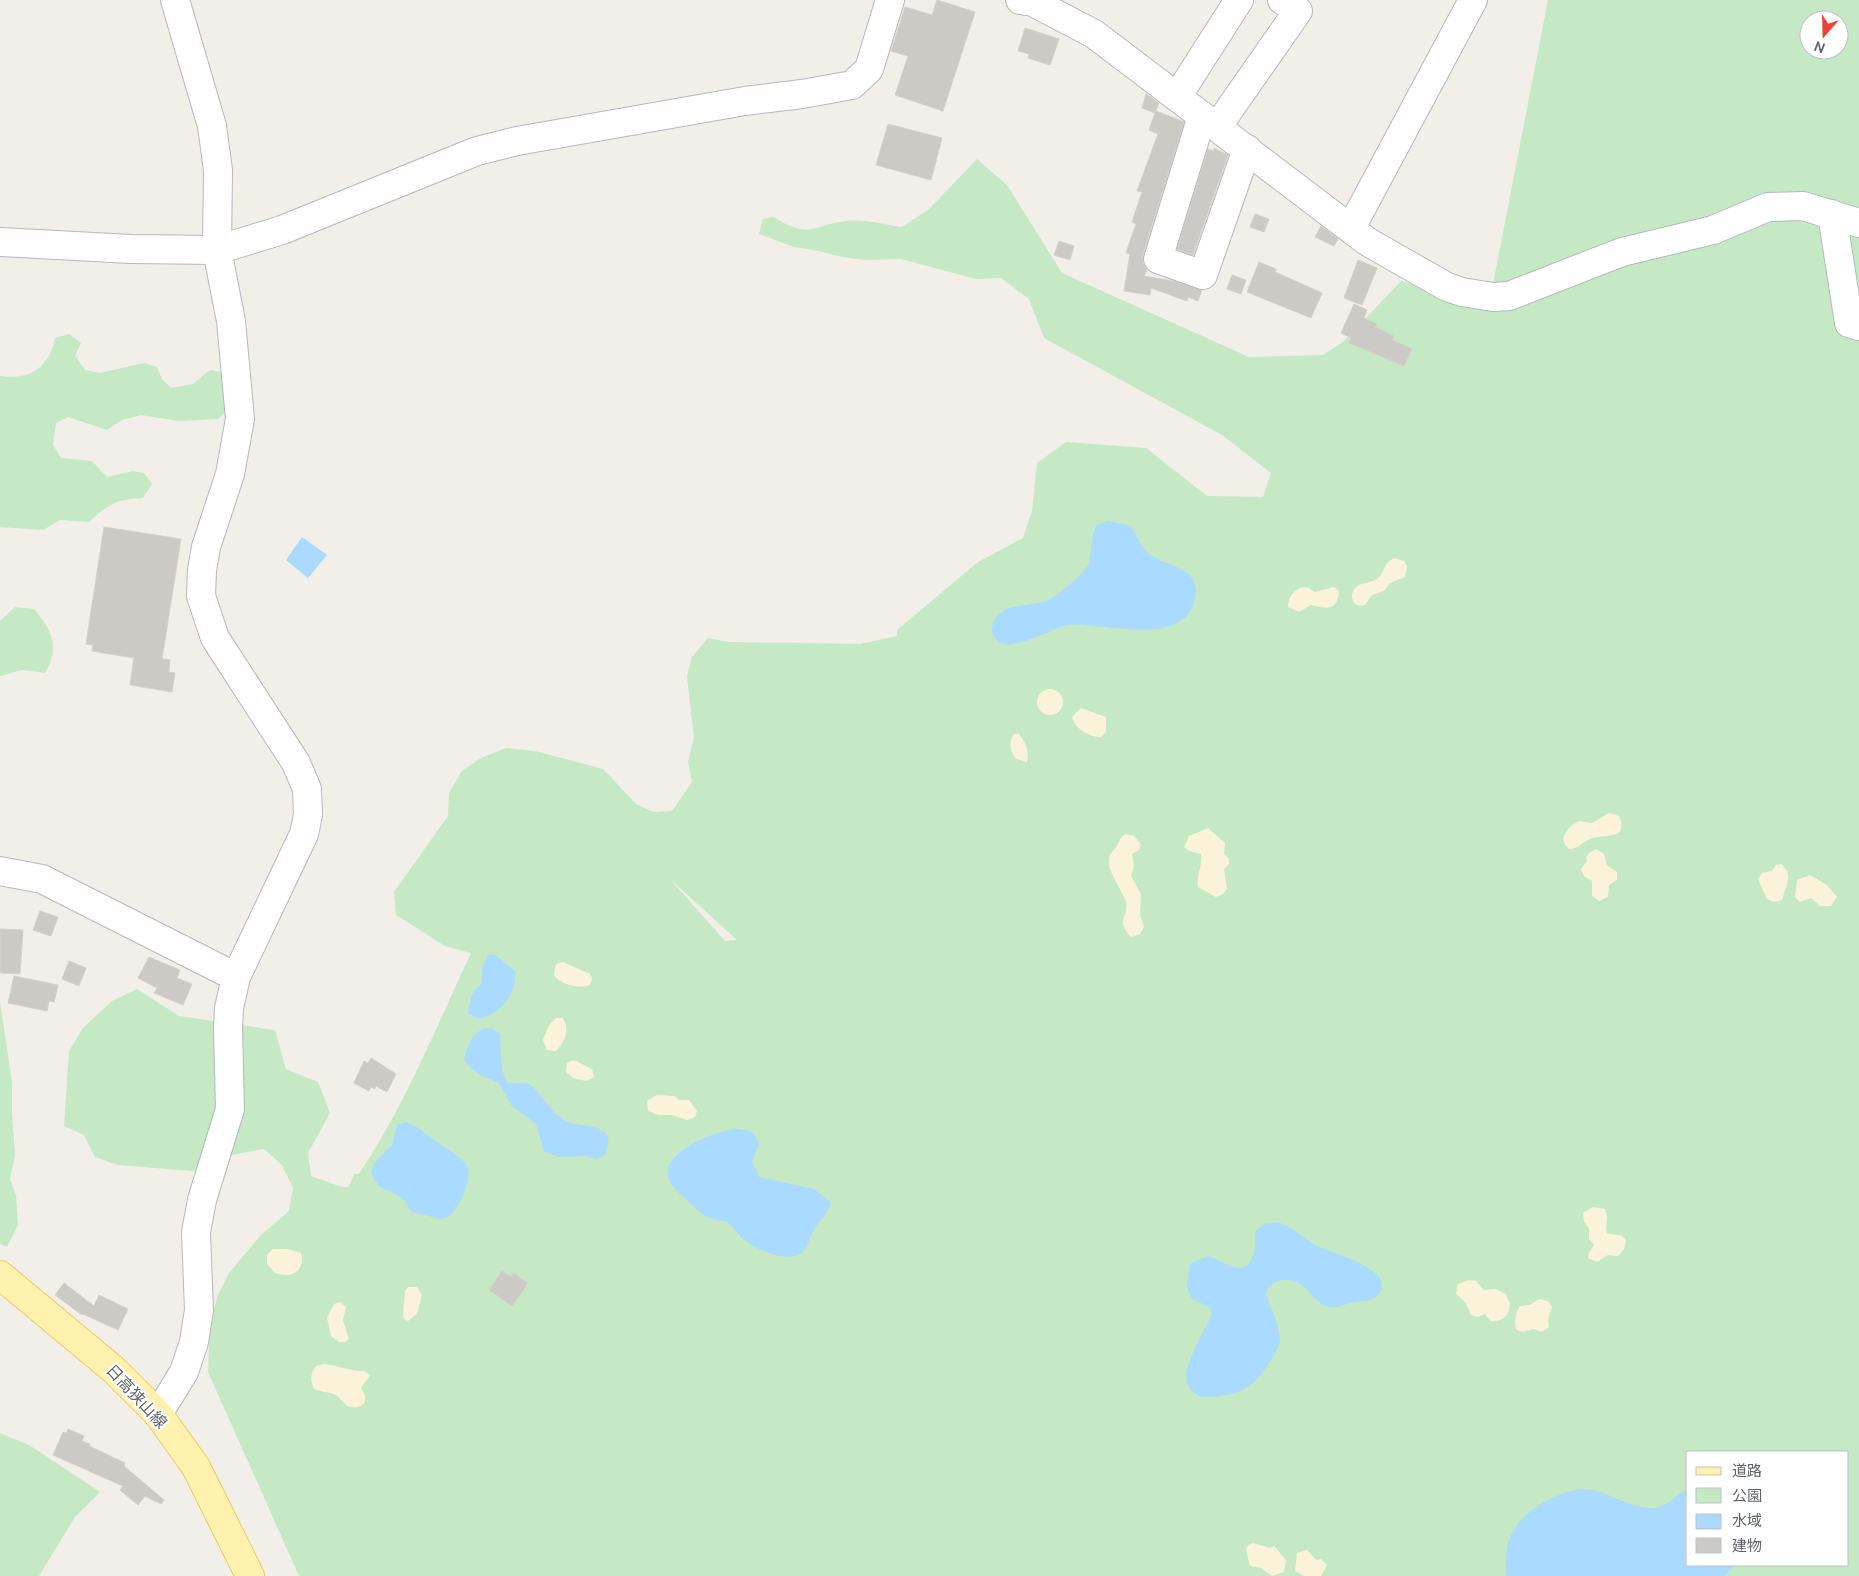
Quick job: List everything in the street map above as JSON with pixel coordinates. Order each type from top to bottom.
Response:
[{"type":"main road","name":"日高狭山線","points":[[0,1275],[114,1370],[158,1414],[196,1468],[250,1576]]},
{"type":"street","points":[[158,1414],[184,1372],[194,1342],[199,1310],[196,1232],[202,1200],[230,1109],[228,1022],[236,977],[304,834],[308,815],[307,789],[296,762],[215,638],[201,596],[202,570],[206,547],[230,474],[240,419],[231,320],[217,250],[218,170],[212,126],[175,0]]},
{"type":"street","points":[[0,242],[217,250],[282,230],[477,151],[517,141],[745,101],[802,94],[852,85],[870,70],[890,0]]},
{"type":"street","points":[[1020,0],[1033,2],[1094,34],[1368,242],[1447,287],[1462,292],[1493,297],[1509,296],[1526,291],[1622,252],[1713,230],[1768,207],[1803,206],[1859,223]]},
{"type":"street","points":[[1177,97],[1239,0]]},
{"type":"street","points":[[1247,149],[1203,275],[1158,259],[1209,122],[1298,11],[1282,0]]},
{"type":"street","points":[[1351,228],[1474,0]]},
{"type":"street","points":[[1832,214],[1849,323],[1859,326]]},
{"type":"street","points":[[0,871],[42,879],[236,977]]},
{"type":"green space","points":[[1548,0],[1859,0],[1859,1576],[299,1576],[208,1372],[210,1322],[218,1295],[229,1273],[260,1236],[289,1211],[293,1188],[282,1165],[264,1149],[220,1157],[192,1171],[118,1165],[95,1157],[84,1135],[64,1126],[69,1051],[83,1028],[112,1001],[137,989],[179,1016],[275,1030],[286,1069],[318,1082],[330,1113],[308,1153],[311,1176],[342,1187],[349,1187],[354,1174],[359,1174],[391,1121],[471,953],[445,946],[396,915],[394,892],[448,816],[449,793],[462,771],[481,758],[506,748],[535,751],[603,769],[636,804],[654,812],[672,811],[692,782],[688,762],[694,738],[687,676],[692,657],[708,638],[729,642],[860,644],[897,636],[897,630],[978,562],[1023,538],[1032,511],[1037,463],[1066,442],[1146,448],[1207,496],[1263,497],[1271,473],[1222,435],[1044,338],[1029,299],[1001,278],[976,279],[901,259],[865,260],[794,247],[759,234],[763,219],[773,217],[796,228],[804,229],[847,221],[867,221],[902,227],[929,209],[977,159],[1007,185],[1062,273],[1249,357],[1323,355],[1343,342],[1401,281],[1489,305]],"holes":[[[670,879],[737,940],[725,941]]]},
{"type":"green space","points":[[69,334],[81,343],[75,356],[85,370],[100,373],[144,363],[157,367],[162,379],[171,388],[193,384],[210,370],[231,374],[234,404],[218,419],[179,421],[141,415],[122,420],[107,430],[68,417],[56,423],[53,445],[61,458],[92,461],[107,477],[133,471],[144,473],[152,484],[143,498],[119,501],[102,511],[89,522],[60,520],[43,530],[0,527],[0,376],[20,376],[36,370],[48,357],[55,338]]},
{"type":"green space","points":[[15,607],[34,609],[49,632],[53,647],[50,664],[45,673],[22,670],[0,676],[0,621]]},
{"type":"green space","points":[[0,1001],[12,1083],[15,1155],[10,1180],[16,1195],[18,1225],[7,1247],[0,1244]]},
{"type":"green space","points":[[0,1433],[29,1445],[100,1492],[75,1517],[39,1576],[0,1576]]},
{"type":"sand","points":[[1395,558],[1404,561],[1407,566],[1405,577],[1390,583],[1384,591],[1372,595],[1365,605],[1355,604],[1352,595],[1355,588],[1377,579],[1387,563]]},
{"type":"sand","points":[[1303,587],[1315,592],[1334,587],[1339,591],[1338,598],[1330,607],[1311,605],[1299,612],[1288,607],[1288,603],[1294,592]]},
{"type":"sand","points":[[1050,689],[1059,693],[1063,702],[1059,711],[1050,715],[1041,711],[1037,702],[1041,693]]},
{"type":"sand","points":[[1081,708],[1106,717],[1106,732],[1101,737],[1087,734],[1076,725],[1072,717]]},
{"type":"sand","points":[[1014,734],[1019,734],[1025,744],[1028,755],[1027,762],[1016,759],[1012,753],[1010,744]]},
{"type":"sand","points":[[1609,813],[1619,816],[1621,830],[1618,833],[1595,837],[1577,847],[1569,849],[1564,841],[1564,837],[1565,833],[1575,823],[1579,821],[1592,823]]},
{"type":"sand","points":[[1208,828],[1225,843],[1224,854],[1229,859],[1229,864],[1224,869],[1227,889],[1223,894],[1216,897],[1198,887],[1201,854],[1189,851],[1184,847],[1189,836]]},
{"type":"sand","points":[[1126,834],[1134,836],[1141,844],[1139,850],[1132,854],[1134,866],[1131,876],[1141,894],[1140,915],[1144,927],[1140,934],[1131,937],[1126,931],[1123,922],[1126,902],[1109,866],[1111,853]]},
{"type":"sand","points":[[1596,849],[1604,854],[1607,865],[1617,872],[1617,880],[1609,885],[1608,897],[1599,901],[1592,896],[1592,881],[1584,876],[1581,869],[1587,861],[1586,857],[1589,853]]},
{"type":"sand","points":[[1781,864],[1787,872],[1788,880],[1782,900],[1774,902],[1767,899],[1758,879],[1762,873],[1772,871],[1776,865]]},
{"type":"sand","points":[[1810,875],[1827,885],[1837,897],[1831,906],[1820,906],[1811,898],[1800,902],[1795,897],[1797,880]]},
{"type":"sand","points":[[563,962],[590,974],[592,978],[590,985],[575,986],[566,984],[554,976],[555,966]]},
{"type":"sand","points":[[556,1018],[563,1018],[566,1035],[556,1051],[547,1050],[543,1040],[549,1025]]},
{"type":"sand","points":[[574,1060],[592,1069],[594,1077],[586,1081],[573,1078],[566,1072],[567,1063]]},
{"type":"sand","points":[[657,1095],[674,1096],[679,1100],[689,1100],[697,1111],[695,1117],[687,1120],[672,1115],[658,1115],[648,1111],[647,1101]]},
{"type":"sand","points":[[1593,1207],[1605,1209],[1607,1233],[1622,1236],[1626,1240],[1624,1249],[1618,1256],[1608,1255],[1597,1262],[1588,1258],[1594,1245],[1589,1239],[1589,1229],[1584,1221],[1583,1213]]},
{"type":"sand","points":[[273,1249],[288,1249],[301,1253],[302,1259],[299,1269],[287,1275],[275,1273],[267,1264],[267,1255]]},
{"type":"sand","points":[[1469,1280],[1476,1281],[1484,1290],[1496,1289],[1506,1294],[1510,1304],[1507,1315],[1502,1319],[1490,1321],[1485,1314],[1478,1317],[1471,1315],[1466,1303],[1456,1294],[1458,1284]]},
{"type":"sand","points":[[408,1287],[417,1287],[422,1295],[417,1314],[408,1321],[404,1319],[403,1313],[405,1291]]},
{"type":"sand","points":[[1539,1299],[1548,1301],[1552,1307],[1548,1319],[1549,1327],[1542,1332],[1534,1329],[1522,1332],[1517,1330],[1515,1325],[1517,1311],[1520,1306],[1530,1305]]},
{"type":"sand","points":[[340,1302],[346,1307],[343,1320],[349,1339],[345,1342],[339,1342],[331,1336],[327,1318],[334,1304]]},
{"type":"sand","points":[[324,1364],[364,1371],[370,1375],[361,1388],[365,1395],[365,1402],[361,1406],[348,1406],[334,1394],[314,1389],[311,1380],[313,1372],[316,1366]]},
{"type":"sand","points":[[1253,1543],[1270,1548],[1274,1546],[1286,1560],[1284,1572],[1272,1576],[1261,1568],[1250,1566],[1246,1550],[1248,1545]]},
{"type":"sand","points":[[1307,1550],[1316,1560],[1321,1559],[1327,1565],[1321,1576],[1304,1576],[1295,1571],[1297,1553]]},
{"type":"water","points":[[1108,521],[1131,526],[1146,552],[1179,568],[1191,577],[1195,584],[1196,592],[1192,608],[1183,619],[1171,626],[1140,630],[1069,625],[1019,643],[1001,643],[995,638],[992,628],[995,619],[1001,613],[1015,606],[1041,603],[1049,600],[1086,569],[1091,555],[1093,534],[1097,525]]},
{"type":"water","points":[[302,537],[327,555],[308,578],[286,560]]},
{"type":"water","points":[[494,954],[515,971],[515,979],[510,995],[501,1008],[487,1017],[479,1019],[468,1013],[472,994],[482,983],[482,969],[488,955]]},
{"type":"water","points":[[486,1028],[493,1029],[500,1034],[502,1072],[508,1083],[529,1084],[562,1119],[573,1124],[598,1128],[606,1134],[608,1145],[604,1156],[597,1159],[586,1156],[559,1157],[544,1151],[536,1124],[511,1105],[499,1083],[475,1071],[464,1059],[474,1036]]},
{"type":"water","points":[[405,1122],[418,1128],[457,1155],[467,1166],[469,1171],[467,1185],[456,1208],[448,1217],[442,1219],[411,1211],[406,1202],[400,1197],[382,1188],[371,1173],[374,1164],[392,1145],[397,1125]]},
{"type":"water","points":[[736,1129],[751,1132],[756,1136],[759,1144],[752,1162],[759,1177],[814,1189],[831,1202],[828,1210],[815,1228],[806,1248],[796,1256],[780,1256],[755,1247],[742,1238],[726,1221],[710,1218],[702,1214],[677,1191],[669,1180],[669,1167],[682,1150],[705,1138]]},
{"type":"water","points":[[1265,1223],[1285,1225],[1319,1247],[1362,1264],[1373,1271],[1380,1279],[1382,1287],[1377,1296],[1367,1301],[1332,1307],[1320,1303],[1300,1284],[1289,1280],[1275,1282],[1266,1294],[1280,1339],[1273,1358],[1250,1386],[1234,1393],[1200,1397],[1189,1388],[1186,1376],[1195,1348],[1212,1314],[1210,1308],[1191,1298],[1187,1287],[1190,1264],[1208,1256],[1234,1267],[1244,1267],[1252,1260],[1254,1255],[1255,1232]]},
{"type":"water","points":[[1582,1489],[1601,1492],[1643,1507],[1659,1507],[1686,1489],[1686,1566],[1735,1566],[1724,1576],[1506,1576],[1507,1550],[1511,1535],[1535,1508],[1559,1495]]},
{"type":"building","points":[[937,0],[975,12],[943,111],[895,95],[908,56],[891,51],[905,7],[932,15]]},
{"type":"building","points":[[1025,28],[1059,39],[1050,65],[1028,58],[1029,54],[1018,51]]},
{"type":"building","points":[[1146,94],[1159,103],[1156,111],[1184,122],[1143,254],[1143,263],[1147,270],[1144,276],[1173,281],[1202,290],[1198,301],[1188,297],[1187,301],[1151,288],[1150,295],[1124,291],[1130,254],[1126,253],[1136,224],[1132,222],[1142,192],[1137,191],[1158,134],[1149,130],[1155,113],[1142,108]]},
{"type":"building","points":[[888,124],[942,138],[931,180],[876,165]]},
{"type":"building","points":[[1214,148],[1228,155],[1193,255],[1177,249],[1208,149],[1213,151]]},
{"type":"building","points":[[1255,214],[1269,219],[1264,232],[1250,227]]},
{"type":"building","points":[[1321,226],[1338,239],[1334,246],[1315,237]]},
{"type":"building","points":[[1059,241],[1074,246],[1070,260],[1054,255]]},
{"type":"building","points":[[1358,260],[1377,268],[1362,305],[1344,298]]},
{"type":"building","points":[[1259,262],[1276,269],[1275,272],[1322,293],[1311,318],[1247,292]]},
{"type":"building","points":[[1232,275],[1246,280],[1241,294],[1227,289]]},
{"type":"building","points":[[1354,304],[1367,310],[1364,318],[1377,324],[1375,327],[1394,336],[1392,340],[1412,349],[1404,366],[1349,343],[1351,338],[1341,333]]},
{"type":"building","points":[[104,527],[181,539],[162,659],[170,660],[169,672],[175,673],[172,692],[130,685],[134,658],[92,651],[93,645],[86,644]]},
{"type":"building","points":[[40,911],[58,917],[51,936],[33,930]]},
{"type":"building","points":[[0,929],[23,930],[20,974],[0,973]]},
{"type":"building","points":[[149,957],[180,970],[177,978],[192,984],[183,1005],[154,993],[157,988],[138,978]]},
{"type":"building","points":[[69,961],[86,968],[79,986],[62,979]]},
{"type":"building","points":[[14,976],[58,985],[54,1002],[49,1001],[47,1011],[8,1003]]},
{"type":"building","points":[[371,1058],[396,1074],[387,1092],[376,1086],[375,1089],[371,1087],[369,1091],[354,1083],[364,1061],[368,1063]]},
{"type":"building","points":[[502,1271],[511,1277],[513,1273],[528,1283],[512,1306],[489,1290]]},
{"type":"building","points":[[64,1283],[94,1306],[99,1295],[128,1309],[118,1330],[82,1315],[55,1295]]},
{"type":"building","points":[[68,1429],[84,1436],[82,1441],[90,1444],[89,1446],[125,1463],[124,1466],[164,1500],[161,1504],[145,1496],[138,1505],[120,1490],[123,1486],[53,1455],[63,1432],[66,1433]]}]
